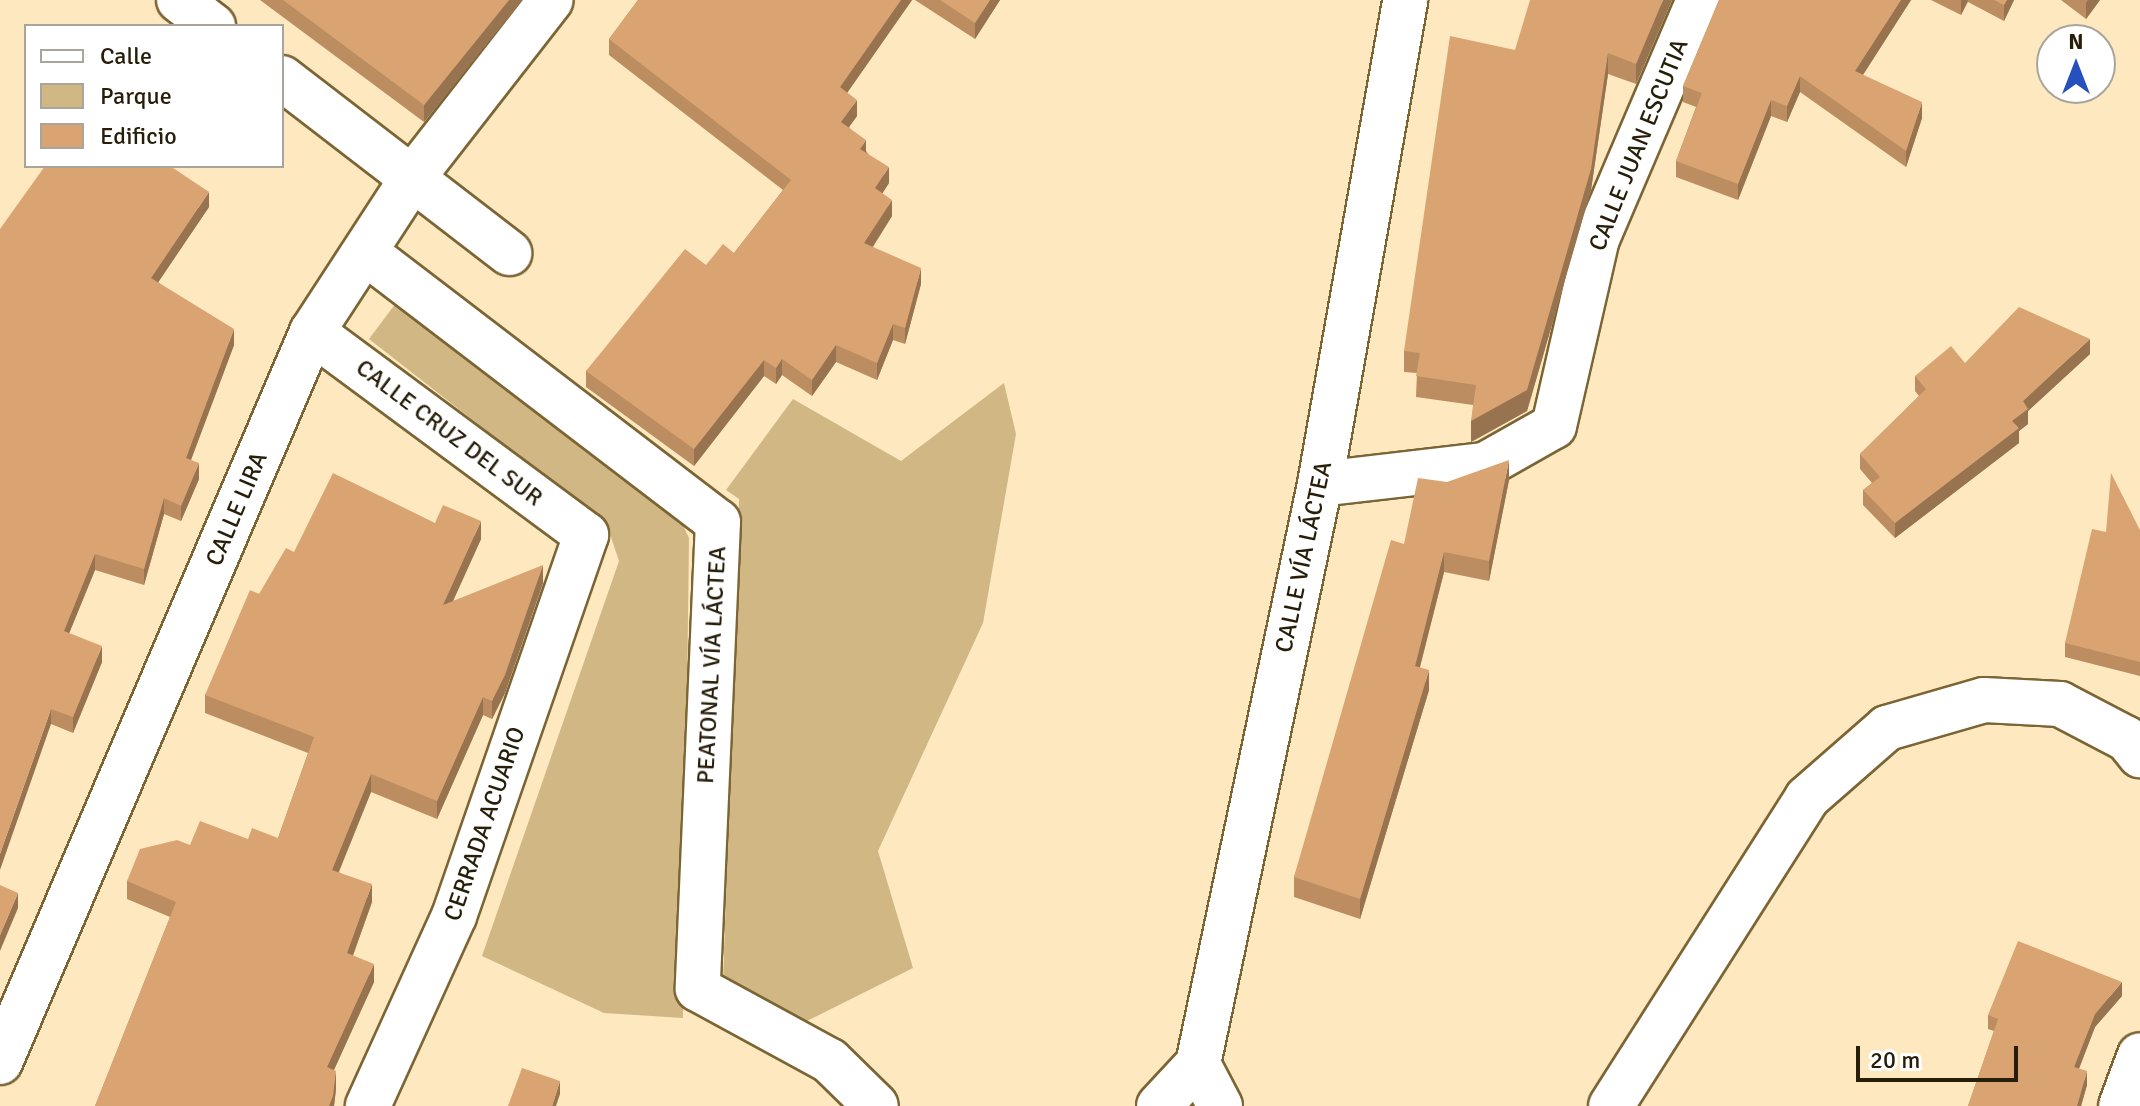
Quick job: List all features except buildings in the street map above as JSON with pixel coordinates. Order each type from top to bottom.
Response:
[{"type":"street","points":[[179,0],[210,24]]},
{"type":"street","name":"CALLE LIRA","points":[[0,1062],[312,332],[413,177],[551,0]]},
{"type":"street","name":"CALLE VÍA LÁCTEA","points":[[1198,1064],[1320,484],[1405,0]]},
{"type":"street","name":"CALLE JUAN ESCUTIA","points":[[1320,484],[1485,465],[1554,426],[1597,239],[1699,0]]},
{"type":"street","points":[[284,80],[509,253]]},
{"type":"street","name":"PEATONAL VÍA LÁCTEA","points":[[366,253],[718,522],[698,989],[830,1061],[876,1106]]},
{"type":"street","name":"CALLE CRUZ DEL SUR","points":[[312,332],[586,535]]},
{"type":"street","name":"CERRADA ACUARIO","points":[[368,1106],[454,916],[586,535]]},
{"type":"street","points":[[1611,1106],[1807,798],[1887,728],[1984,700],[2060,704],[2127,739],[2140,755]]},
{"type":"street","points":[[2121,1106],[2140,1055]]},
{"type":"street","points":[[1159,1106],[1198,1064],[1220,1106]]},
{"type":"green space","points":[[396,303],[670,498],[689,538],[683,1018],[604,1013],[482,956],[619,561],[607,525],[369,339]]},
{"type":"green space","points":[[1004,383],[1016,434],[983,623],[878,851],[913,968],[801,1024],[723,984],[739,499],[726,490],[793,399],[901,461]]}]
